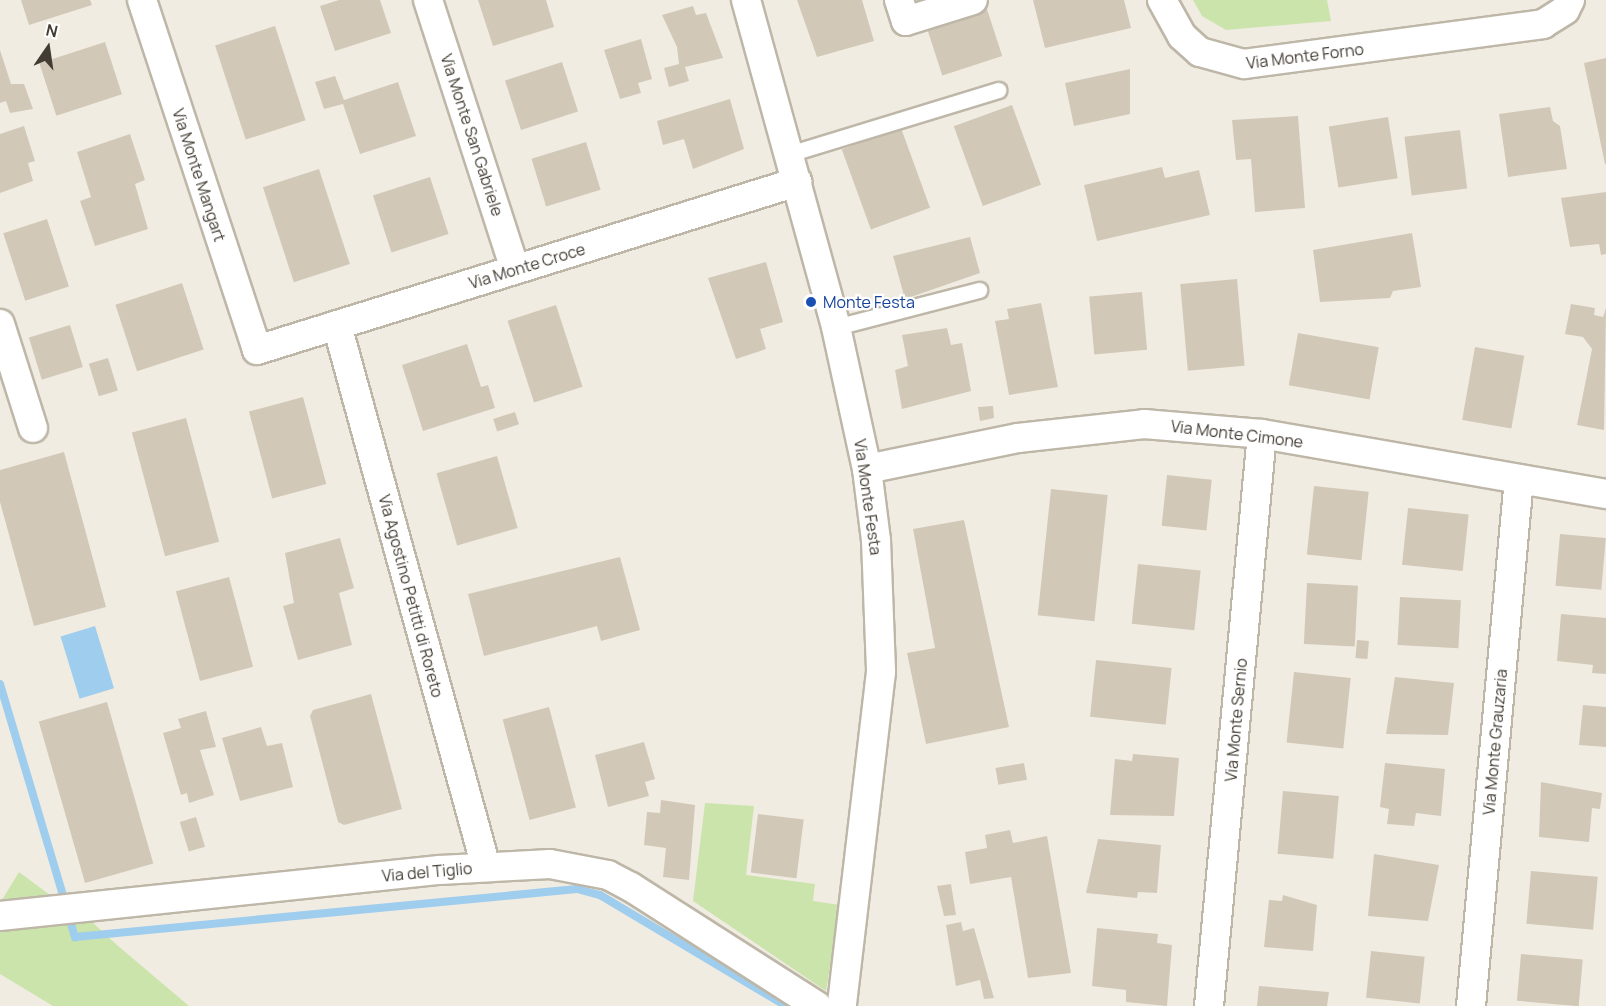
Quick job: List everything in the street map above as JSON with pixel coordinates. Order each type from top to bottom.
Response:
[{"type":"street","name":"Via Monte Mangart","points":[[142,0],[257,350]]},
{"type":"street","name":"Via Monte San Gabriele","points":[[428,0],[515,269]]},
{"type":"street","name":"Via Monte Festa","points":[[746,0],[836,327],[867,469],[876,540],[881,672],[842,1006]]},
{"type":"street","points":[[899,0],[906,21],[973,0]]},
{"type":"street","name":"Via Monte Forno","points":[[1162,0],[1182,36],[1222,62],[1244,64],[1476,35],[1543,24],[1565,10],[1570,0]]},
{"type":"street","name":"Via Monte Croce","points":[[257,350],[797,182]]},
{"type":"street","points":[[0,324],[33,428]]},
{"type":"street","name":"Via Agostino Petitti di Roreto","points":[[337,325],[486,867]]},
{"type":"street","name":"Via Monte Cimone","points":[[867,469],[1018,438],[1143,424],[1262,434],[1606,494]]},
{"type":"street","name":"Via Monte Sernio","points":[[1209,1006],[1262,434]]},
{"type":"street","name":"Via Monte Grauzaria","points":[[1471,1006],[1519,479]]},
{"type":"street","name":"Via del Tiglio","points":[[0,916],[486,867],[550,864],[608,875],[817,1006]]},
{"type":"lane","points":[[789,154],[998,90]]},
{"type":"lane","points":[[836,327],[979,290]]},
{"type":"green space","points":[[1193,0],[1327,0],[1331,21],[1226,30],[1202,16]]},
{"type":"green space","points":[[705,803],[754,806],[746,875],[815,884],[813,901],[840,905],[826,991],[693,901]]},
{"type":"green space","points":[[19,872],[54,898],[0,903]]},
{"type":"green space","points":[[92,922],[189,1006],[53,1006],[0,974],[0,929]]},
{"type":"water","points":[[95,626],[114,688],[80,699],[61,637]]},
{"type":"building","points":[[21,0],[90,0],[92,5],[29,25]]},
{"type":"building","points":[[339,0],[380,0],[391,33],[335,51],[320,6]]},
{"type":"building","points":[[478,0],[546,0],[554,27],[493,46]]},
{"type":"building","points":[[797,0],[862,0],[874,41],[817,57]]},
{"type":"building","points":[[984,0],[1002,56],[942,76],[924,19]]},
{"type":"building","points":[[1033,0],[1124,0],[1131,28],[1045,48]]},
{"type":"building","points":[[693,6],[696,15],[706,13],[723,58],[685,67],[689,81],[669,87],[664,68],[679,64],[677,47],[662,15]]},
{"type":"building","points":[[275,26],[306,120],[246,140],[215,45]]},
{"type":"building","points":[[641,39],[652,79],[638,83],[641,93],[620,99],[604,50]]},
{"type":"building","points":[[105,42],[122,94],[56,116],[39,63]]},
{"type":"building","points":[[0,50],[11,84],[24,84],[33,109],[10,113],[6,101],[0,103]]},
{"type":"building","points":[[1606,58],[1606,164],[1605,164],[1584,63]]},
{"type":"building","points":[[562,62],[578,111],[521,130],[505,81]]},
{"type":"building","points":[[1130,69],[1130,114],[1074,126],[1065,83]]},
{"type":"building","points":[[335,76],[344,100],[398,82],[416,136],[360,154],[343,104],[324,109],[315,82]]},
{"type":"building","points":[[730,99],[744,149],[693,169],[684,139],[663,145],[657,121]]},
{"type":"building","points":[[1012,105],[1041,185],[983,206],[954,126]]},
{"type":"building","points":[[1550,107],[1553,121],[1560,126],[1567,169],[1508,177],[1499,114]]},
{"type":"building","points":[[1298,116],[1305,208],[1255,212],[1251,159],[1236,160],[1232,120]]},
{"type":"building","points":[[1388,117],[1398,178],[1338,188],[1329,126]]},
{"type":"building","points":[[24,126],[35,161],[28,163],[33,181],[0,193],[0,134]]},
{"type":"building","points":[[901,128],[930,208],[871,229],[842,150]]},
{"type":"building","points":[[1460,130],[1467,189],[1412,195],[1404,137]]},
{"type":"building","points":[[130,134],[145,180],[135,184],[148,229],[95,246],[80,201],[91,197],[77,152]]},
{"type":"building","points":[[586,142],[601,190],[546,206],[531,159]]},
{"type":"building","points":[[1162,167],[1165,178],[1199,170],[1210,215],[1097,241],[1084,185]]},
{"type":"building","points":[[319,169],[350,264],[294,282],[263,187]]},
{"type":"building","points":[[430,177],[449,234],[391,253],[373,196]]},
{"type":"building","points":[[1606,192],[1606,254],[1601,255],[1599,244],[1570,247],[1561,198]]},
{"type":"building","points":[[47,219],[69,287],[25,301],[3,233]]},
{"type":"building","points":[[1412,233],[1421,287],[1393,291],[1390,298],[1320,302],[1313,250]]},
{"type":"building","points":[[970,237],[980,273],[905,299],[893,256]]},
{"type":"building","points":[[766,262],[783,322],[760,329],[766,349],[736,359],[708,278]]},
{"type":"building","points":[[1237,279],[1245,366],[1188,371],[1180,284]]},
{"type":"building","points":[[182,283],[204,350],[137,371],[115,305]]},
{"type":"building","points":[[1142,292],[1147,350],[1094,354],[1089,297]]},
{"type":"building","points":[[1041,303],[1058,387],[1009,395],[995,321],[1009,319],[1007,309]]},
{"type":"building","points":[[1571,304],[1595,308],[1594,315],[1603,317],[1606,308],[1604,430],[1577,425],[1592,349],[1583,337],[1565,334]]},
{"type":"building","points":[[556,305],[583,387],[534,403],[507,321]]},
{"type":"building","points":[[70,325],[83,367],[42,380],[29,338]]},
{"type":"building","points":[[947,328],[951,345],[962,343],[971,391],[902,409],[895,370],[908,366],[902,335]]},
{"type":"building","points":[[1298,333],[1379,347],[1370,399],[1289,385]]},
{"type":"building","points":[[467,344],[481,387],[488,385],[495,408],[423,431],[402,365]]},
{"type":"building","points":[[1475,347],[1524,356],[1511,429],[1462,420]]},
{"type":"building","points":[[108,358],[118,391],[99,396],[89,364]]},
{"type":"building","points":[[303,397],[326,484],[272,498],[249,411]]},
{"type":"building","points":[[993,406],[994,418],[980,421],[978,407]]},
{"type":"building","points":[[515,412],[519,424],[497,431],[493,419]]},
{"type":"building","points":[[186,418],[219,542],[165,556],[132,432]]},
{"type":"building","points":[[64,452],[106,607],[34,626],[0,502],[0,470]]},
{"type":"building","points":[[497,456],[518,528],[457,545],[436,473]]},
{"type":"building","points":[[1167,475],[1212,480],[1206,530],[1162,526]]},
{"type":"building","points":[[1314,486],[1369,492],[1361,560],[1307,555]]},
{"type":"building","points":[[1051,489],[1108,495],[1094,621],[1038,615]]},
{"type":"building","points":[[1408,508],[1469,514],[1463,571],[1402,565]]},
{"type":"building","points":[[964,520],[1009,727],[926,744],[907,653],[935,648],[913,529]]},
{"type":"building","points":[[1560,534],[1606,538],[1601,590],[1555,586]]},
{"type":"building","points":[[340,538],[354,588],[339,593],[352,645],[298,660],[283,606],[294,603],[285,553]]},
{"type":"building","points":[[620,557],[640,630],[601,641],[597,626],[484,656],[468,594]]},
{"type":"building","points":[[1138,564],[1201,571],[1194,630],[1132,624]]},
{"type":"building","points":[[229,577],[253,667],[200,681],[176,591]]},
{"type":"building","points":[[1307,583],[1358,586],[1355,647],[1304,644]]},
{"type":"building","points":[[1400,597],[1461,600],[1458,648],[1397,645]]},
{"type":"building","points":[[1561,614],[1606,618],[1606,674],[1592,673],[1593,665],[1557,661]]},
{"type":"building","points":[[1357,640],[1369,641],[1367,659],[1355,658]]},
{"type":"building","points":[[1096,660],[1172,668],[1166,725],[1090,717]]},
{"type":"building","points":[[1294,672],[1351,678],[1343,749],[1287,743]]},
{"type":"building","points":[[1395,677],[1454,683],[1448,735],[1386,734]]},
{"type":"building","points":[[371,694],[402,809],[344,825],[338,822],[310,716],[313,710]]},
{"type":"building","points":[[107,702],[153,863],[85,883],[39,722]]},
{"type":"building","points":[[1583,705],[1606,707],[1606,747],[1579,745]]},
{"type":"building","points":[[549,707],[576,807],[530,820],[503,719]]},
{"type":"building","points":[[206,711],[216,747],[200,750],[214,795],[189,803],[187,793],[181,795],[163,733],[181,728],[178,719]]},
{"type":"building","points":[[261,727],[267,746],[282,743],[293,787],[240,801],[222,738]]},
{"type":"building","points":[[644,742],[655,779],[645,782],[649,796],[608,807],[595,755]]},
{"type":"building","points":[[1133,754],[1179,758],[1174,816],[1110,815],[1115,759],[1132,761]]},
{"type":"building","points":[[1024,763],[1027,780],[998,785],[995,768]]},
{"type":"building","points":[[1385,763],[1445,769],[1441,816],[1416,813],[1414,826],[1387,824],[1389,809],[1380,807]]},
{"type":"building","points":[[1541,782],[1602,793],[1600,809],[1592,808],[1589,842],[1539,837]]},
{"type":"building","points":[[1283,791],[1339,796],[1333,859],[1278,854]]},
{"type":"building","points":[[661,800],[695,805],[689,880],[663,877],[666,848],[644,845],[647,812],[660,813]]},
{"type":"building","points":[[758,814],[804,820],[796,878],[751,873]]},
{"type":"building","points":[[196,817],[205,847],[189,852],[180,822]]},
{"type":"building","points":[[1010,830],[1013,843],[1047,836],[1071,973],[1028,978],[1011,877],[970,884],[965,852],[987,848],[985,835]]},
{"type":"building","points":[[1098,839],[1161,845],[1157,893],[1138,892],[1137,898],[1086,893]]},
{"type":"building","points":[[1374,854],[1439,865],[1428,921],[1368,916]]},
{"type":"building","points":[[1531,871],[1598,877],[1593,930],[1526,924]]},
{"type":"building","points":[[951,884],[956,915],[944,916],[937,886]]},
{"type":"building","points":[[1283,895],[1317,905],[1313,951],[1264,947],[1269,900],[1282,901]]},
{"type":"building","points":[[961,922],[963,931],[974,928],[994,998],[984,999],[980,980],[956,986],[946,925]]},
{"type":"building","points":[[1097,928],[1158,934],[1157,943],[1172,945],[1167,1006],[1126,1002],[1126,990],[1092,986]]},
{"type":"building","points":[[1371,951],[1425,957],[1420,1003],[1366,998]]},
{"type":"building","points":[[1521,954],[1583,959],[1579,1006],[1517,1001]]},
{"type":"building","points":[[1259,986],[1329,992],[1327,1006],[1257,1006]]},
{"type":"waterway","points":[[0,684],[64,899]]},
{"type":"waterway","points":[[71,924],[75,937],[577,889],[600,895],[786,1006]]},
{"type":"place","name":"Monte Festa","points":[[811,302]]}]
